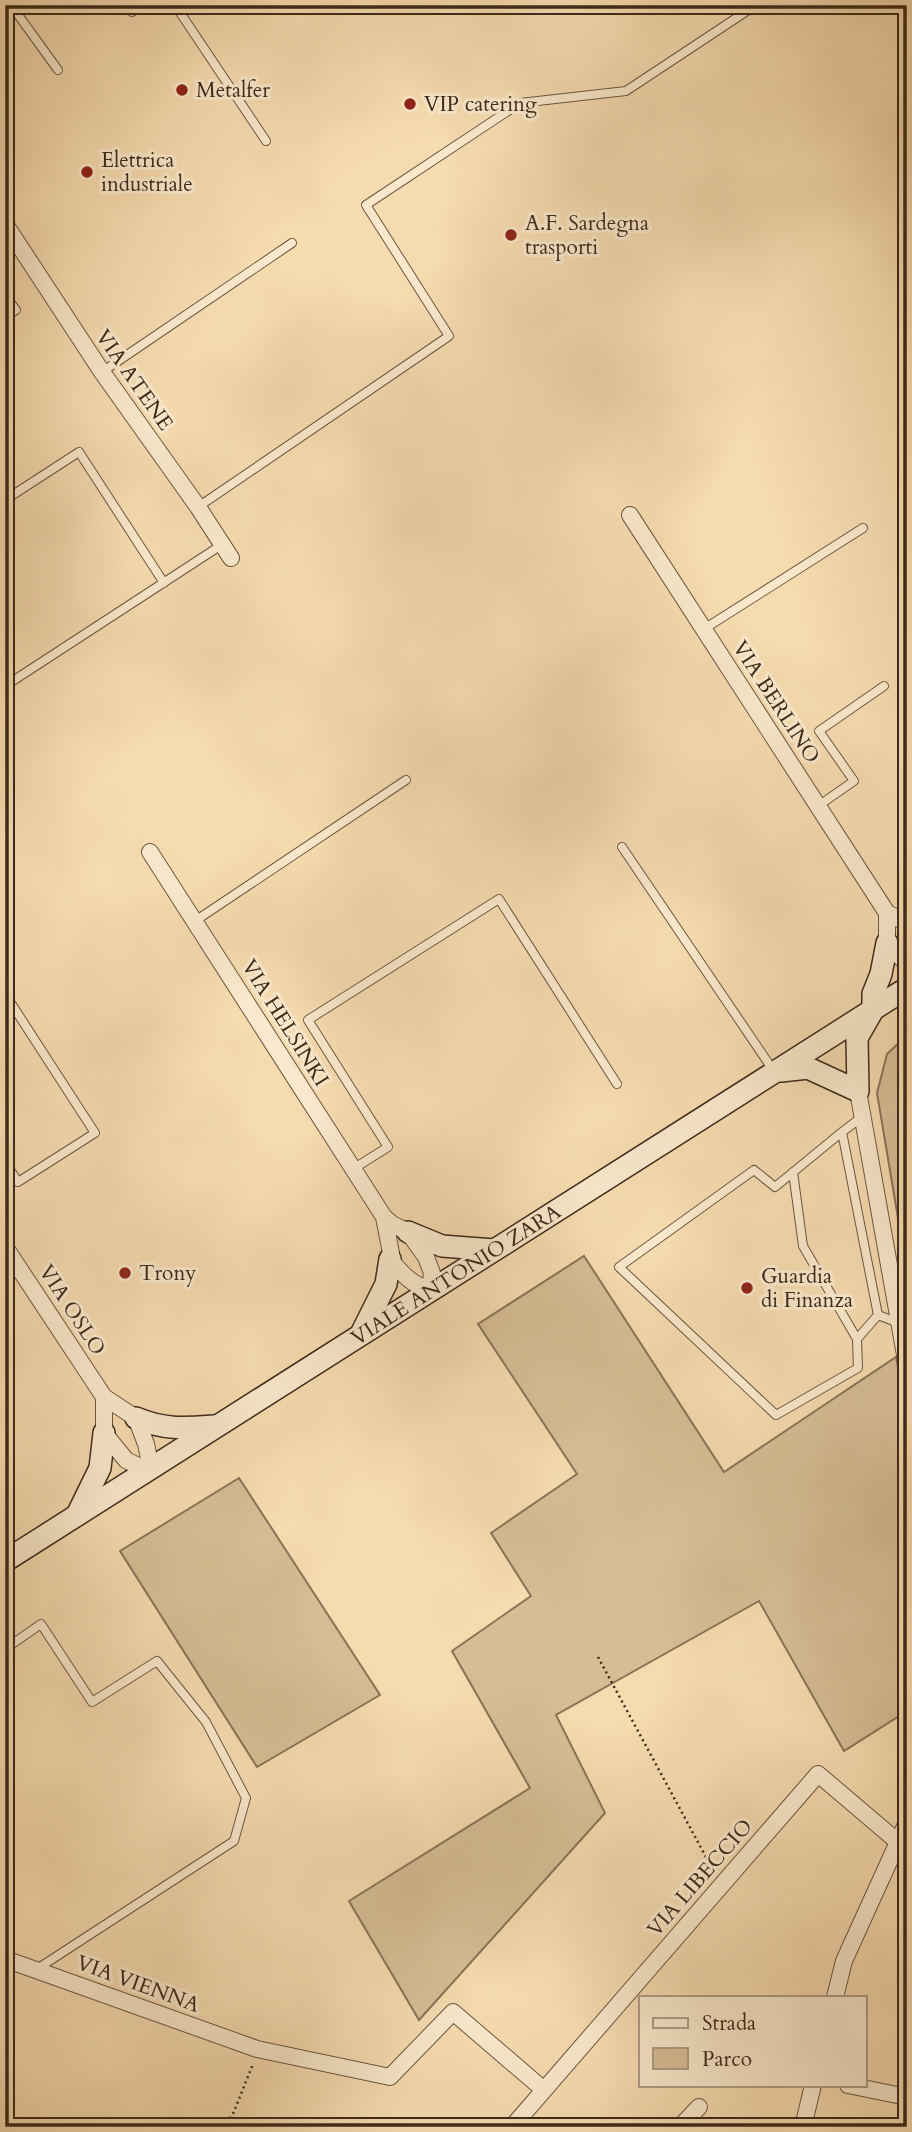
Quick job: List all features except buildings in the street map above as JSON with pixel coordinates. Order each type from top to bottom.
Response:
[{"type":"main road","points":[[775,1072],[808,1068],[858,1091],[857,1038],[873,1010],[873,993],[881,974],[887,943]]},
{"type":"main road","name":"VIALE ANTONIO ZARA","points":[[5,1561],[907,988]]},
{"type":"main road","points":[[408,1232],[442,1246],[494,1250]]},
{"type":"main road","points":[[361,1334],[386,1284],[390,1259]]},
{"type":"main road","points":[[136,1418],[153,1426],[172,1428],[216,1426]]},
{"type":"main road","points":[[77,1515],[100,1468],[104,1433]]},
{"type":"street","name":"VIA ATENE","points":[[5,223],[102,372],[227,551]]},
{"type":"street","name":"VIA BERLINO","points":[[630,514],[887,913]]},
{"type":"street","name":"VIA HELSINKI","points":[[150,852],[384,1217],[408,1232],[426,1257],[432,1273],[430,1290]]},
{"type":"street","points":[[907,923],[887,913],[887,943],[907,964]]},
{"type":"street","points":[[858,1091],[907,1366]]},
{"type":"street","name":"VIA HELSINKI","points":[[384,1217],[390,1259]]},
{"type":"street","name":"VIA OSLO","points":[[5,1247],[104,1397],[136,1418]]},
{"type":"street","points":[[390,1259],[415,1286],[430,1290]]},
{"type":"street","points":[[104,1397],[104,1433],[126,1460],[151,1468],[146,1444],[136,1418]]},
{"type":"street","name":"VIA LIBECCIO","points":[[512,2127],[818,1773],[898,1842]]},
{"type":"street","points":[[835,1996],[844,1961],[907,1822]]},
{"type":"street","name":"VIA VIENNA","points":[[5,1958],[257,2049]]},
{"type":"street","points":[[257,2049],[390,2077],[453,2012],[544,2090]]},
{"type":"street","points":[[803,2127],[813,2086]]},
{"type":"street","points":[[853,2086],[907,2097]]},
{"type":"street","points":[[680,2127],[699,2107]]},
{"type":"lane","points":[[11,5],[58,70]]},
{"type":"lane","points":[[127,5],[132,12],[143,5]]},
{"type":"lane","points":[[175,5],[266,141]]},
{"type":"lane","points":[[198,507],[449,335],[366,205],[520,103],[626,91],[756,5]]},
{"type":"lane","points":[[102,372],[292,243]]},
{"type":"lane","points":[[5,295],[16,310],[5,317]]},
{"type":"lane","points":[[5,500],[79,452],[164,583]]},
{"type":"lane","points":[[704,629],[863,528]]},
{"type":"lane","points":[[5,686],[164,583],[227,551]]},
{"type":"lane","points":[[818,806],[854,781],[819,731],[884,686]]},
{"type":"lane","points":[[195,921],[406,780]]},
{"type":"lane","points":[[622,847],[775,1072]]},
{"type":"lane","points":[[353,1169],[388,1147],[308,1020],[499,899],[617,1084]]},
{"type":"lane","points":[[5,994],[95,1132],[18,1182],[5,1162]]},
{"type":"lane","points":[[793,1172],[803,1246],[857,1339],[858,1368],[776,1415],[619,1267],[754,1170],[775,1187],[793,1172],[842,1132],[862,1116]]},
{"type":"lane","points":[[842,1132],[878,1315]]},
{"type":"lane","points":[[878,1315],[899,1323]]},
{"type":"lane","points":[[857,1339],[878,1315]]},
{"type":"lane","points":[[5,1648],[41,1624],[92,1702],[157,1661],[206,1722],[246,1798],[234,1841],[37,1969]]},
{"type":"path","points":[[598,1657],[721,1885]]},
{"type":"path","points":[[223,2127],[233,2114],[253,2066],[257,2049]]},
{"type":"green space","points":[[907,1035],[907,1272],[877,1093],[887,1054]]},
{"type":"green space","points":[[584,1256],[724,1472],[896,1357],[907,1415],[907,1711],[844,1751],[759,1601],[556,1715],[605,1813],[419,2020],[349,1901],[530,1788],[452,1651],[531,1596],[491,1533],[577,1474],[478,1324]]},
{"type":"green space","points":[[239,1478],[380,1695],[257,1767],[120,1551]]},
{"type":"place","name":"Metalfer","points":[[182,90]]},
{"type":"place","name":"VIP catering","points":[[410,104]]},
{"type":"place","name":"Elettrica industriale","points":[[87,172]]},
{"type":"place","name":"A.F. Sardegna trasporti","points":[[511,235]]},
{"type":"place","name":"Trony","points":[[125,1273]]},
{"type":"place","name":"Guardia di Finanza","points":[[747,1288]]}]
